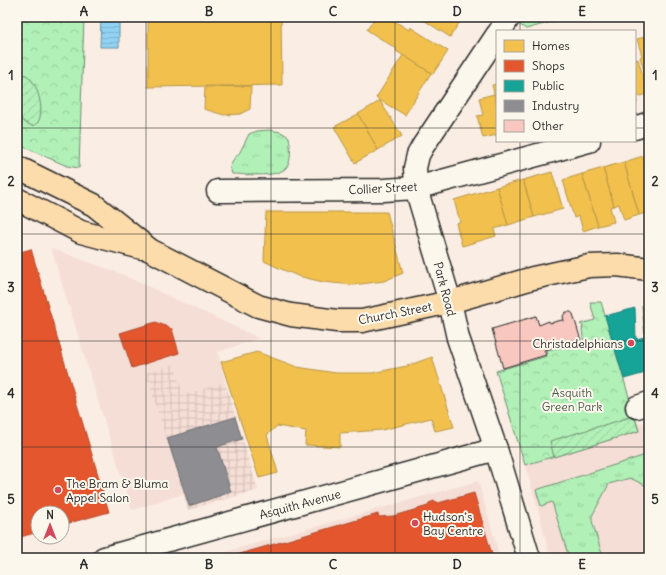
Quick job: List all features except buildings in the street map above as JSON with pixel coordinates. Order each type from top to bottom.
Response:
[{"type":"main road","name":"Church Street","points":[[17,167],[94,205],[150,250],[258,306],[291,315],[337,322],[362,322],[450,302],[533,278],[589,266],[617,265],[649,268]]},
{"type":"main road","name":"Church Street","points":[[17,199],[81,232],[150,250]]},
{"type":"street","points":[[501,30],[509,17]]},
{"type":"street","name":"Park Road","points":[[496,37],[418,155],[415,168],[416,188],[450,302],[458,338],[496,449],[528,558]]},
{"type":"street","points":[[636,128],[649,123]]},
{"type":"street","name":"Collier Street","points":[[218,191],[375,190],[416,188],[585,142]]},
{"type":"street","name":"Asquith Avenue","points":[[104,558],[496,449]]},
{"type":"shaded area","points":[[51,248],[121,274],[259,338],[218,352],[225,382],[183,395],[147,373],[183,494],[132,510]]},
{"type":"shaded area","points":[[174,364],[183,395],[225,382],[258,490],[188,510],[146,373]]},
{"type":"shaded area","points":[[649,421],[649,558],[550,558],[540,516],[525,465],[638,431],[636,424]]},
{"type":"shaded area","name":"Hudson's Bay Centre","points":[[478,481],[500,558],[204,558]]},
{"type":"green space","points":[[17,17],[84,17],[79,168],[67,166],[17,144]]},
{"type":"green space","points":[[522,17],[569,17],[526,29],[517,23]]},
{"type":"green space","points":[[17,74],[25,75],[30,79],[37,90],[41,111],[38,123],[33,126],[22,120],[19,114],[19,102],[17,100]]},
{"type":"green space","points":[[269,130],[281,132],[289,137],[290,158],[288,165],[279,172],[271,174],[232,174],[230,167],[249,134],[257,131]]},
{"type":"green space","name":"Asquith Green Park","points":[[590,302],[601,302],[639,431],[525,465],[496,371],[547,356],[546,350],[568,346],[569,349],[584,345],[583,326],[580,324],[595,320]]},
{"type":"green space","points":[[642,306],[649,308],[649,336],[645,337]]},
{"type":"green space","points":[[634,416],[639,431],[554,457],[550,441]]},
{"type":"green space","points":[[649,454],[649,487],[630,478],[609,484],[592,516],[592,521],[602,554],[590,558],[569,558],[552,502],[541,506],[536,490]]},
{"type":"water","points":[[101,17],[119,17],[119,47],[100,47]]},
{"type":"place","name":"Christadelphians","points":[[631,343]]},
{"type":"place","name":"The Bram & Bluma Appel Salon","points":[[58,490]]},
{"type":"place","name":"Hudson's Bay Centre","points":[[415,523]]}]
